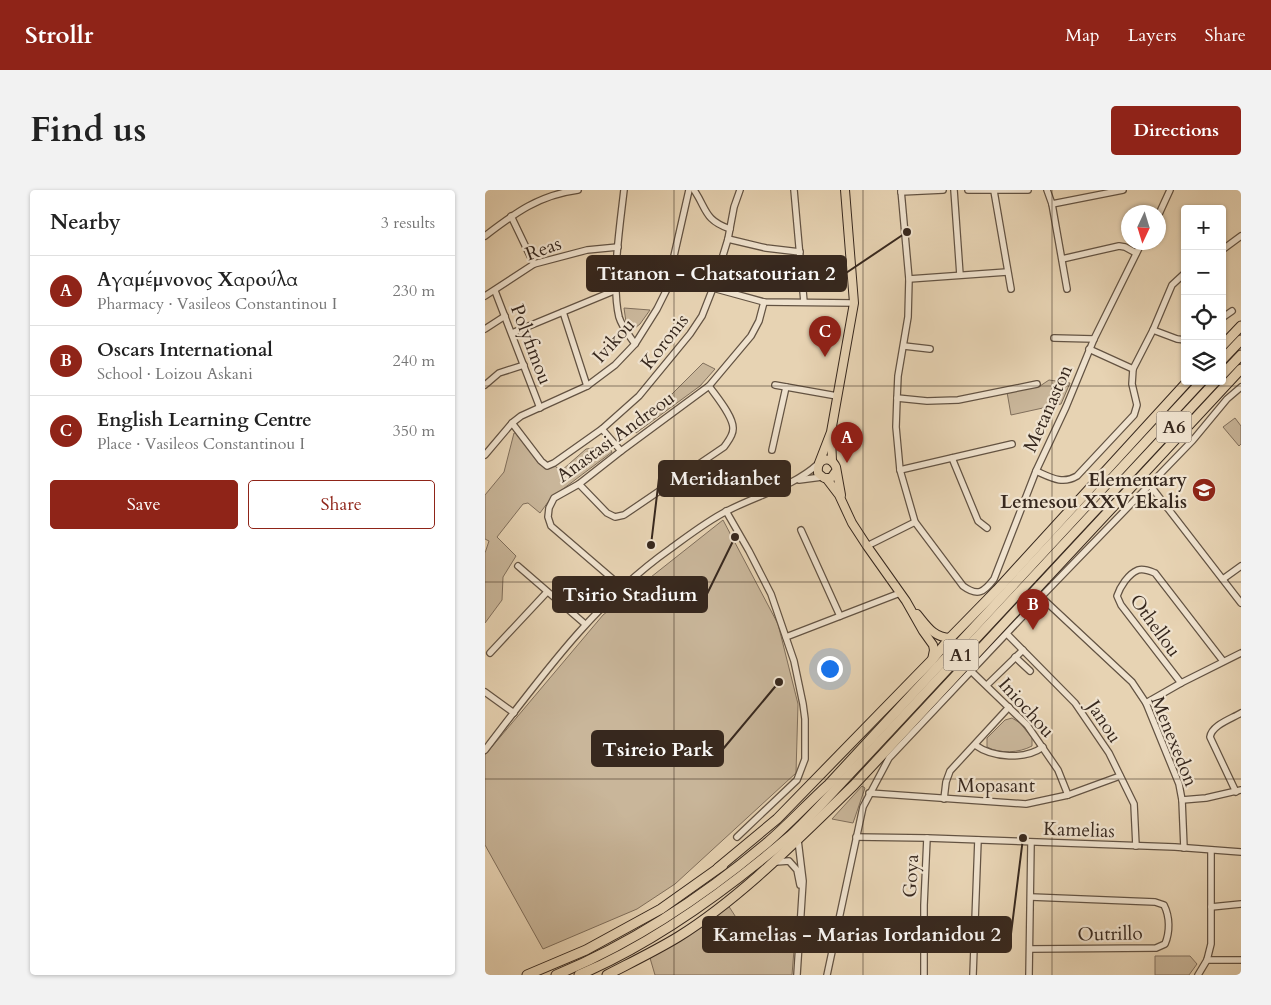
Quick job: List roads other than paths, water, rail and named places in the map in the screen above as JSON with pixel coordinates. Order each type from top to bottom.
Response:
[{"type":"highway","points":[[1226,342],[1241,326]]},
{"type":"highway","points":[[1226,356],[1241,340]]},
{"type":"highway","points":[[1226,371],[1241,354]]},
{"type":"highway","points":[[712,913],[777,852],[854,785],[1241,369]]},
{"type":"highway","points":[[719,868],[777,819],[931,660],[1185,385]]},
{"type":"highway","points":[[1137,451],[1150,430],[1186,385]]},
{"type":"highway","name":"A6","points":[[1137,451],[1198,385]]},
{"type":"highway","name":"A6","points":[[1131,473],[1212,385]]},
{"type":"highway","points":[[1131,473],[1210,403]]},
{"type":"highway","name":"A1","points":[[556,975],[592,960],[667,917],[723,878],[769,841],[829,784],[1137,451]]},
{"type":"highway","name":"A1","points":[[579,975],[596,968],[672,925],[794,837],[1131,473]]},
{"type":"highway","points":[[527,975],[586,950],[661,909],[750,847],[810,802]]},
{"type":"highway","points":[[607,975],[678,936],[712,913],[773,862],[794,837]]},
{"type":"main road","points":[[843,501],[818,473],[819,464],[831,432],[854,303],[845,190]]},
{"type":"main road","points":[[831,432],[833,461],[843,501],[852,523],[906,601],[936,635],[940,638],[950,638]]},
{"type":"main road","points":[[819,464],[824,460],[833,461]]},
{"type":"main road","points":[[824,478],[832,476],[836,471]]},
{"type":"main road","points":[[906,601],[933,645],[934,650],[931,660]]},
{"type":"street","points":[[485,236],[511,216],[549,193],[578,190]]},
{"type":"street","points":[[624,190],[618,247],[617,290],[619,317],[624,330],[635,344]]},
{"type":"street","name":"Ivikou","points":[[485,455],[512,423],[521,416],[587,386],[615,365],[635,344],[657,310],[666,291],[688,190]]},
{"type":"street","points":[[694,190],[708,217],[721,226],[730,229]]},
{"type":"street","name":"Koronis","points":[[512,423],[547,466],[554,464],[602,429],[639,396],[690,334],[701,316],[713,288],[740,190]]},
{"type":"street","points":[[794,190],[804,302]]},
{"type":"street","points":[[867,546],[915,522],[900,470],[896,426],[898,376],[908,317],[909,279],[901,191],[943,190]]},
{"type":"street","points":[[954,190],[959,275]]},
{"type":"street","points":[[968,190],[1028,190]]},
{"type":"street","points":[[1047,190],[1052,204],[1067,289]]},
{"type":"street","points":[[1052,204],[1123,190]]},
{"type":"street","points":[[1163,205],[1170,190]]},
{"type":"street","points":[[994,191],[1011,289]]},
{"type":"street","points":[[511,216],[534,264]]},
{"type":"street","points":[[1226,247],[1241,236]]},
{"type":"street","points":[[728,239],[766,248],[800,252]]},
{"type":"street","points":[[1062,259],[1119,246],[1136,253]]},
{"type":"street","name":"Reas","points":[[485,296],[534,264],[587,250],[618,247]]},
{"type":"street","name":"Metanaston","points":[[915,522],[963,586],[970,592],[980,592],[987,588],[994,579],[1036,471],[1066,407],[1089,349],[1138,250]]},
{"type":"street","points":[[909,279],[1007,272]]},
{"type":"street","points":[[1036,471],[1059,480],[1069,481],[1077,476],[1137,410],[1131,384],[1133,369],[1153,330],[1172,285],[1181,277]]},
{"type":"street","points":[[713,288],[764,302],[854,303]]},
{"type":"street","points":[[512,333],[617,290]]},
{"type":"street","name":"Polyfimou","points":[[495,291],[540,408]]},
{"type":"street","name":"Anastasi Andreou","points":[[622,587],[551,526],[548,517],[549,508],[554,498],[579,484],[709,386],[751,336],[759,321],[764,302]]},
{"type":"street","points":[[1226,315],[1232,311]]},
{"type":"street","points":[[563,312],[587,386]]},
{"type":"street","points":[[485,329],[505,316]]},
{"type":"street","points":[[1153,330],[1181,340]]},
{"type":"street","points":[[1054,338],[1094,339]]},
{"type":"street","points":[[904,346],[930,349]]},
{"type":"street","points":[[1089,349],[1133,369]]},
{"type":"street","points":[[485,384],[499,374],[524,365]]},
{"type":"street","points":[[897,398],[927,401],[958,400],[1037,384]]},
{"type":"street","points":[[775,385],[837,396]]},
{"type":"street","points":[[579,484],[607,513],[615,517],[624,515],[724,447],[731,438],[734,428],[731,417],[709,386]]},
{"type":"street","points":[[772,450],[785,387]]},
{"type":"street","points":[[827,975],[863,807],[889,758],[1041,596],[1193,440],[1227,399],[1241,387]]},
{"type":"street","points":[[602,429],[621,451]]},
{"type":"street","points":[[900,470],[1012,444]]},
{"type":"street","points":[[952,458],[978,521],[987,528]]},
{"type":"street","points":[[485,750],[585,624],[622,587],[669,550],[726,511],[792,482],[819,464]]},
{"type":"street","points":[[792,482],[824,478]]},
{"type":"street","points":[[1149,484],[1241,603]]},
{"type":"street","points":[[726,511],[771,594],[794,661],[804,709],[805,759],[797,780],[737,837]]},
{"type":"street","points":[[801,530],[841,616]]},
{"type":"street","points":[[518,566],[585,624]]},
{"type":"street","points":[[1223,579],[1241,566]]},
{"type":"street","name":"Othellou","points":[[1181,683],[1121,605],[1117,596],[1120,586],[1138,570],[1146,569],[1155,573],[1223,661]]},
{"type":"street","points":[[490,653],[547,592]]},
{"type":"street","points":[[786,637],[900,593]]},
{"type":"street","name":"Menexedon","points":[[1041,596],[1132,682],[1146,703],[1179,784],[1183,800],[1184,848]]},
{"type":"street","name":"Janou","points":[[1007,634],[1075,703],[1109,754],[1134,804],[1136,846]]},
{"type":"street","points":[[987,686],[1023,650]]},
{"type":"street","points":[[1146,703],[1241,653]]},
{"type":"street","points":[[1015,657],[1030,672]]},
{"type":"street","name":"Iniochou","points":[[971,671],[1027,725],[1058,770],[1067,794]]},
{"type":"street","points":[[485,692],[514,713]]},
{"type":"street","points":[[944,799],[946,782],[950,771],[1009,707]]},
{"type":"street","points":[[1183,800],[1206,798],[1238,791],[1210,737],[1211,732],[1216,727],[1241,713]]},
{"type":"street","points":[[975,745],[993,754],[1027,755],[1043,747]]},
{"type":"street","name":"Mopasant","points":[[869,793],[1026,804],[1067,794],[1119,776]]},
{"type":"street","points":[[794,837],[803,881],[797,975]]},
{"type":"street","name":"Kamelias","points":[[856,837],[1136,846],[1241,852]]},
{"type":"street","name":"Goya","points":[[924,975],[924,905],[927,838]]},
{"type":"street","points":[[973,975],[977,840]]},
{"type":"street","points":[[1029,975],[1031,843]]},
{"type":"street","points":[[1198,975],[1207,960],[1211,944],[1211,850]]},
{"type":"street","points":[[773,862],[789,861],[797,870],[802,892]]},
{"type":"street","name":"Outrillo","points":[[1030,950],[1156,948],[1165,944],[1169,934],[1168,912],[1164,905],[1155,902],[1031,897]]},
{"type":"street","points":[[1211,907],[1241,904]]},
{"type":"street","points":[[1207,960],[1241,960]]},
{"type":"place","name":"Titanon - Chatsatourian 2","points":[[907,232]]},
{"type":"place","name":"English Learning Centre","points":[[825,357]]},
{"type":"place","name":"Αγαμέμνονος Χαρούλα","points":[[847,463]]},
{"type":"place","name":"Elementary Lemesou XXV Ekalis","points":[[1204,490]]},
{"type":"place","name":"Tsirio Stadium","points":[[735,537]]},
{"type":"place","name":"Meridianbet","points":[[651,545]]},
{"type":"place","name":"Oscars International","points":[[1033,630]]},
{"type":"place","name":"Tsireio Park","points":[[779,682]]},
{"type":"place","name":"Kamelias - Marias Iordanidou 2","points":[[1023,838]]}]
